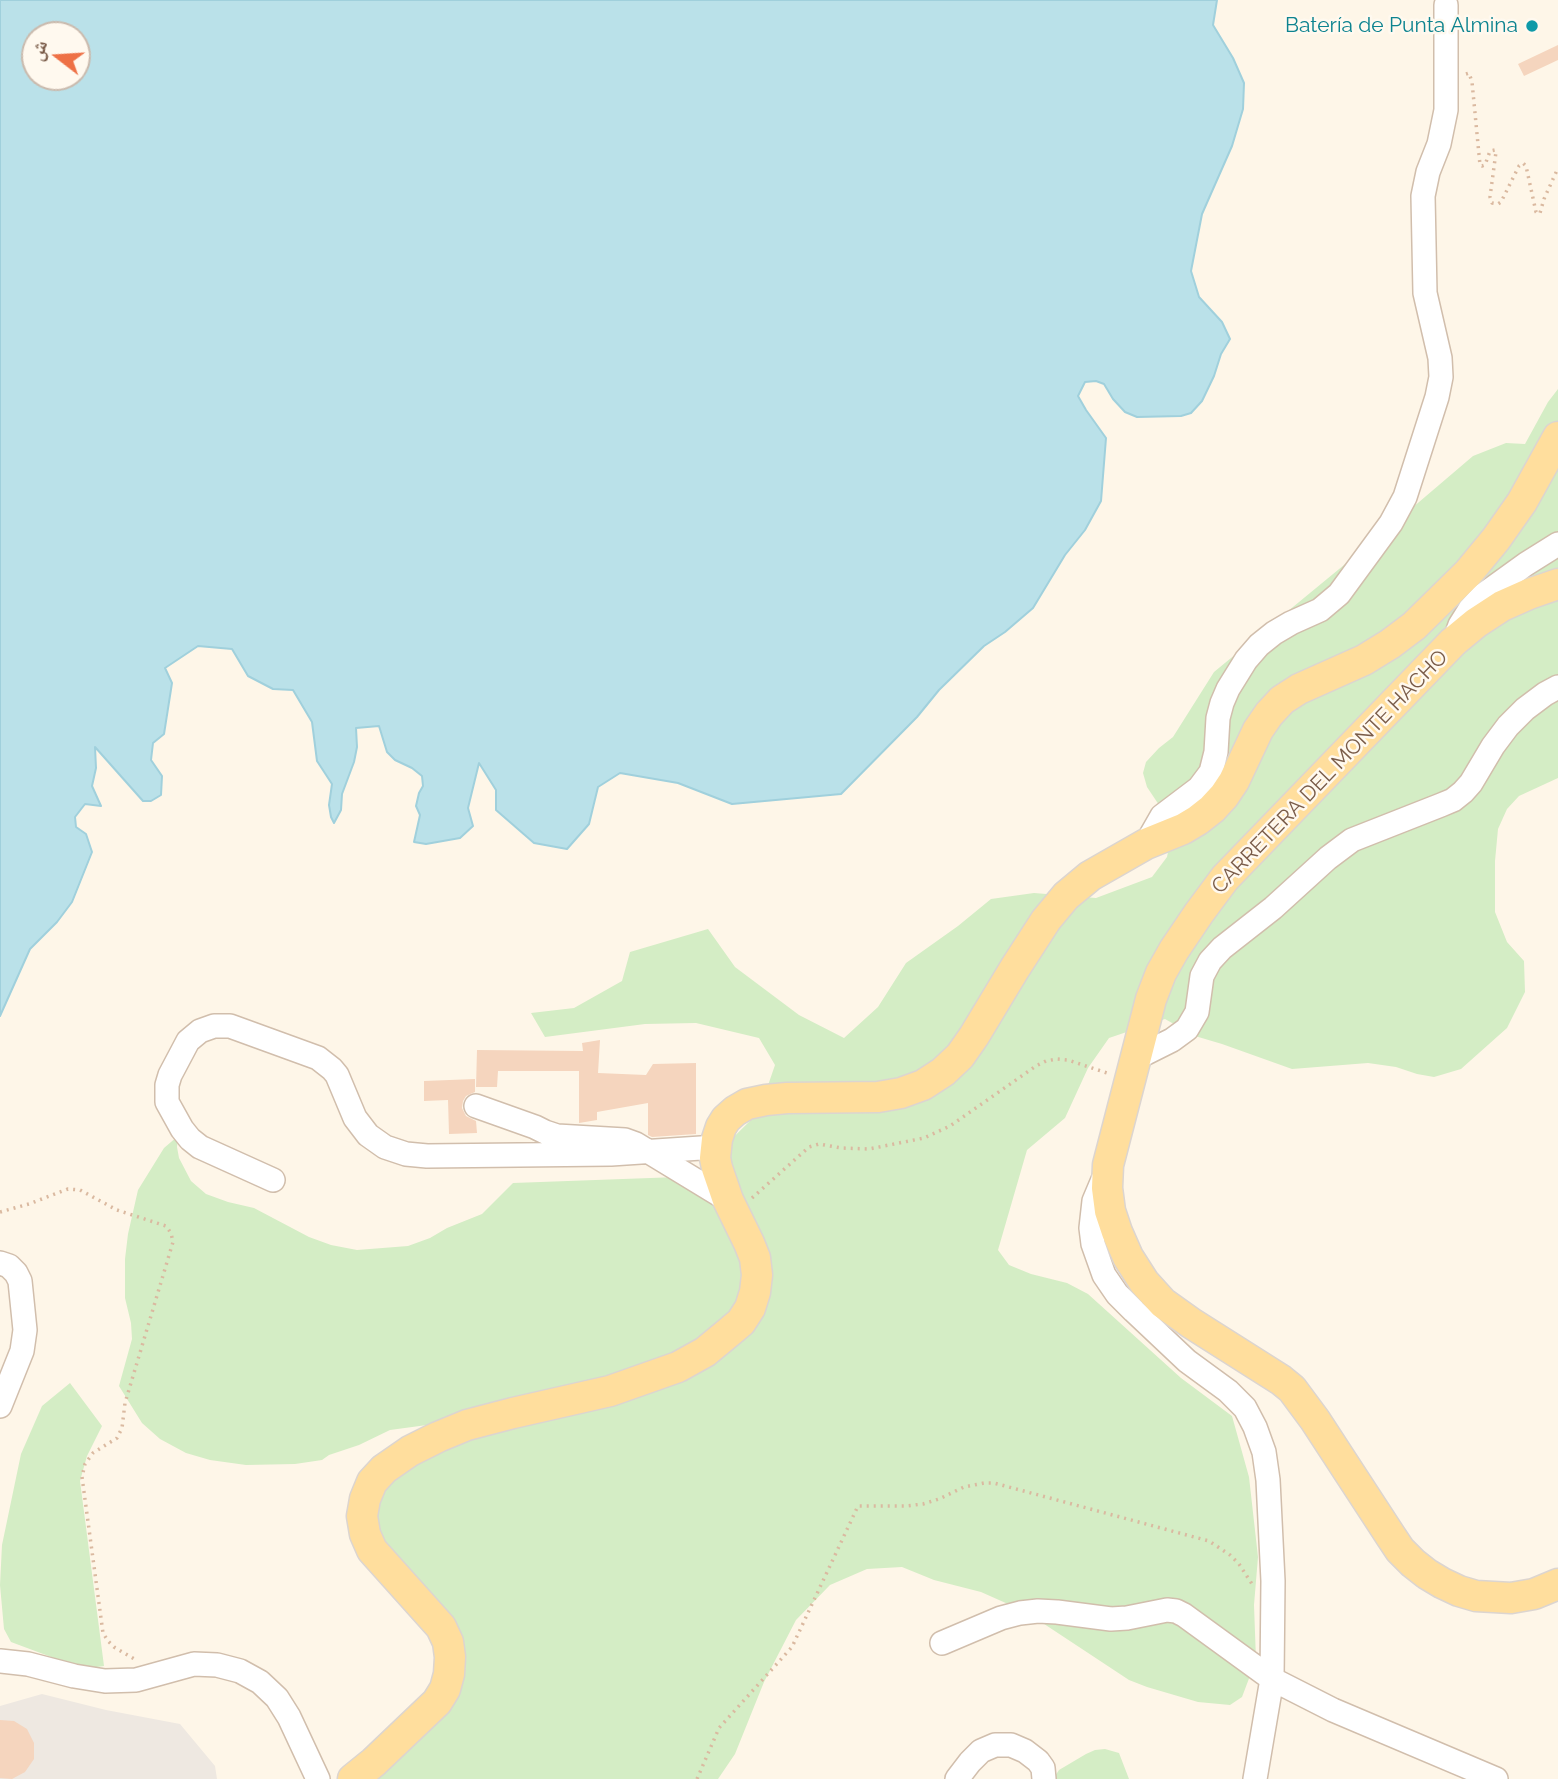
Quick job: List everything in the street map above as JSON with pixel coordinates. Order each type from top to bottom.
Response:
[{"type":"main road","name":"CARRETERA DEL MONTE HACHO","points":[[716,1147],[726,1119],[747,1104],[786,1098],[878,1097],[923,1085],[943,1072],[960,1056],[1046,920],[1066,896],[1090,876],[1146,844],[1198,820],[1224,796],[1258,730],[1283,700],[1298,689],[1364,660],[1414,626],[1468,573],[1496,539],[1522,502],[1558,437]]},
{"type":"main road","name":"CARRETERA DEL MONTE HACHO","points":[[1558,584],[1502,606],[1453,642],[1225,878],[1161,973],[1151,999],[1108,1165],[1107,1188],[1110,1211],[1128,1257],[1144,1282],[1163,1303],[1292,1389],[1400,1550],[1413,1563],[1442,1583],[1476,1596],[1511,1598],[1534,1594],[1558,1584]]},
{"type":"main road","points":[[352,1779],[374,1762],[437,1702],[450,1674],[448,1642],[441,1627],[372,1550],[365,1534],[362,1517],[372,1482],[384,1469],[410,1451],[457,1429],[610,1391],[678,1367],[705,1352],[741,1322],[750,1308],[755,1292],[755,1258],[731,1207],[717,1168],[716,1147]]},
{"type":"street","points":[[1146,844],[1162,816],[1199,788],[1211,772],[1222,703],[1246,660],[1274,633],[1320,610],[1339,594],[1391,523],[1405,497],[1441,377],[1440,358],[1425,293],[1423,195],[1428,172],[1439,144],[1446,110],[1447,5]]},
{"type":"street","points":[[1453,642],[1470,609],[1483,595],[1558,544]]},
{"type":"street","points":[[1133,1069],[1187,1029],[1198,1012],[1202,976],[1210,961],[1222,948],[1301,884],[1339,848],[1352,840],[1441,806],[1463,792],[1508,726],[1525,709],[1558,687]]},
{"type":"street","points":[[273,1180],[200,1147],[182,1129],[167,1102],[170,1076],[188,1041],[200,1031],[214,1026],[230,1026],[325,1063],[337,1075],[355,1118],[368,1135],[385,1147],[405,1154],[611,1154],[716,1147]]},
{"type":"street","points":[[476,1106],[557,1136],[625,1140],[731,1207]]},
{"type":"street","points":[[533,1154],[535,1126]]},
{"type":"street","points":[[1108,1165],[1094,1201],[1091,1228],[1093,1244],[1104,1275],[1117,1294],[1187,1361],[1228,1391],[1245,1408],[1264,1452],[1273,1581],[1272,1679],[1255,1779]]},
{"type":"street","points":[[0,1263],[9,1266],[20,1281],[25,1330],[22,1351],[0,1406]]},
{"type":"street","points":[[942,1643],[1020,1613],[1057,1612],[1111,1619],[1176,1611],[1272,1679],[1333,1710],[1496,1779]]},
{"type":"street","points":[[0,1661],[28,1664],[105,1681],[136,1679],[194,1664],[217,1665],[240,1671],[260,1682],[276,1698],[289,1717],[318,1779]]},
{"type":"street","points":[[957,1779],[981,1751],[995,1745],[1011,1745],[1038,1761],[1043,1768],[1044,1779]]},
{"type":"path","points":[[1462,81],[1469,73],[1480,165],[1485,165],[1490,151],[1496,152],[1490,197],[1492,203],[1501,202],[1523,163],[1536,212],[1541,213],[1544,199],[1558,169]]},
{"type":"path","points":[[731,1207],[809,1147],[819,1144],[869,1149],[924,1138],[950,1126],[1046,1061],[1068,1060],[1133,1069]]},
{"type":"path","points":[[0,1212],[68,1189],[80,1190],[117,1210],[166,1226],[171,1233],[173,1242],[125,1403],[122,1428],[117,1438],[93,1453],[85,1464],[82,1477],[102,1625],[108,1641],[161,1673]]},
{"type":"path","points":[[697,1779],[719,1728],[792,1647],[858,1506],[906,1506],[939,1499],[975,1484],[1003,1485],[1209,1541],[1230,1555],[1252,1584]]},
{"type":"shaded area","points":[[42,1694],[180,1724],[215,1766],[217,1779],[0,1779],[0,1706]]},
{"type":"green space","points":[[1558,389],[1558,778],[1519,796],[1507,809],[1498,829],[1495,912],[1507,942],[1524,961],[1525,992],[1507,1028],[1461,1069],[1434,1077],[1368,1063],[1292,1069],[1195,1036],[1165,1019],[1109,1038],[1088,1068],[1065,1118],[1027,1150],[998,1250],[1009,1265],[1067,1283],[1088,1294],[1181,1378],[1232,1416],[1249,1477],[1258,1557],[1254,1605],[1256,1660],[1242,1697],[1230,1705],[1198,1702],[1147,1687],[1129,1680],[1026,1612],[981,1592],[934,1580],[902,1567],[867,1569],[830,1585],[796,1620],[764,1682],[735,1754],[718,1779],[363,1779],[429,1711],[457,1645],[387,1554],[371,1510],[384,1488],[452,1430],[427,1425],[390,1430],[322,1460],[295,1464],[246,1465],[210,1460],[186,1453],[160,1439],[142,1423],[119,1386],[132,1339],[125,1298],[125,1259],[138,1190],[164,1148],[178,1136],[179,1158],[191,1181],[206,1194],[254,1208],[309,1237],[357,1250],[408,1246],[430,1238],[482,1214],[513,1183],[678,1177],[696,1174],[754,1117],[764,1097],[775,1065],[759,1038],[696,1023],[645,1024],[545,1037],[531,1013],[574,1008],[622,981],[630,952],[708,929],[735,967],[799,1015],[844,1038],[878,1007],[906,963],[991,899],[1034,893],[1096,898],[1152,877],[1167,857],[1173,826],[1147,787],[1143,773],[1146,762],[1173,737],[1214,672],[1473,456],[1506,443],[1525,444]]},
{"type":"green space","points":[[70,1383],[102,1426],[87,1456],[80,1481],[104,1666],[90,1668],[62,1661],[11,1642],[4,1629],[0,1585],[2,1545],[21,1454],[42,1406]]},
{"type":"green space","points":[[1105,1749],[1119,1753],[1129,1779],[1053,1779],[1059,1770],[1086,1754]]},
{"type":"water","points":[[0,0],[1217,0],[1213,25],[1244,83],[1243,109],[1232,146],[1202,214],[1191,271],[1199,297],[1222,322],[1230,339],[1221,354],[1214,376],[1202,401],[1191,413],[1181,416],[1137,417],[1125,412],[1104,384],[1096,381],[1085,382],[1078,396],[1106,438],[1101,501],[1085,530],[1065,555],[1033,608],[984,646],[841,794],[732,804],[678,783],[620,773],[598,787],[589,824],[567,849],[534,843],[496,810],[496,790],[479,763],[468,808],[473,826],[460,838],[426,844],[414,842],[420,815],[416,806],[423,786],[422,776],[387,752],[379,726],[356,728],[357,747],[354,762],[342,794],[341,810],[334,823],[329,805],[332,784],[317,761],[312,722],[293,690],[273,689],[248,676],[232,649],[198,646],[165,668],[172,683],[164,734],[153,743],[151,760],[162,776],[161,795],[151,801],[143,801],[95,747],[96,768],[92,786],[101,806],[85,804],[75,817],[76,827],[86,834],[92,852],[72,902],[57,922],[30,949],[0,1016]]},
{"type":"building","points":[[1558,45],[1558,60],[1524,76],[1518,64]]},
{"type":"building","points":[[600,1040],[598,1073],[646,1075],[653,1064],[696,1063],[696,1134],[648,1135],[648,1103],[597,1112],[597,1120],[579,1123],[579,1071],[498,1071],[497,1087],[476,1087],[477,1050],[583,1051],[582,1043]]},
{"type":"building","points":[[475,1079],[475,1092],[466,1096],[462,1108],[466,1116],[476,1121],[477,1133],[449,1134],[448,1100],[424,1101],[424,1081]]},
{"type":"building","points":[[0,1720],[14,1721],[27,1729],[34,1743],[34,1759],[25,1772],[12,1779],[0,1778]]},
{"type":"place","name":"Batería de Punta Almina","points":[[1532,26]]}]
